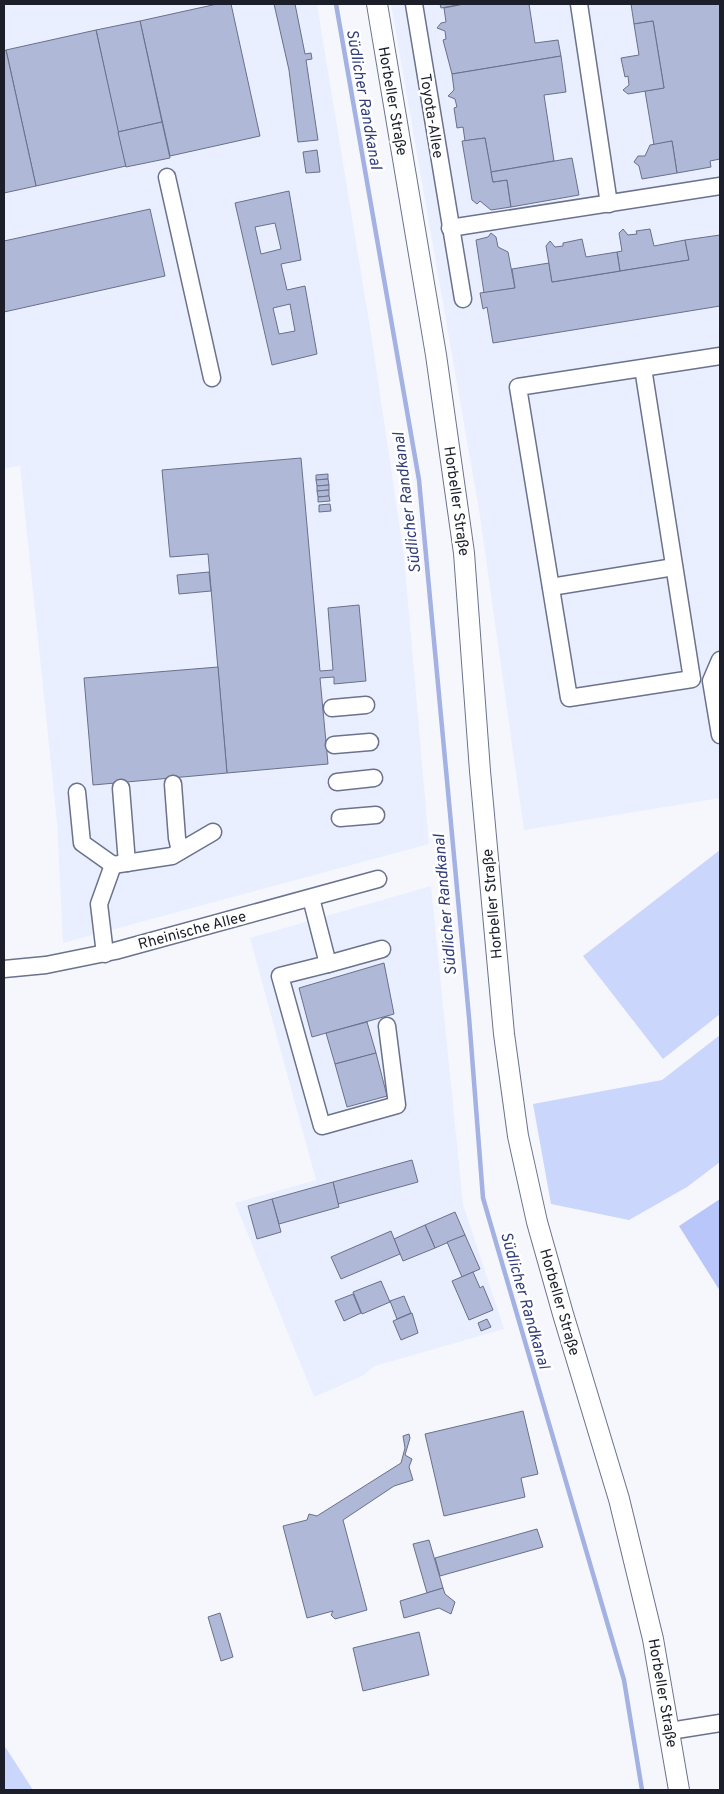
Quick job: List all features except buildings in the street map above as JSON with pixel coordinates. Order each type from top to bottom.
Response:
[{"type":"main road","name":"Horbeller Straße","points":[[377,4],[436,355],[464,553],[480,771],[503,1025],[518,1136],[548,1260],[619,1499],[653,1639],[680,1790]]},
{"type":"street","name":"Toyota-Allee","points":[[414,4],[462,299]]},
{"type":"street","points":[[580,4],[609,204]]},
{"type":"street","points":[[167,178],[212,378]]},
{"type":"street","points":[[450,228],[720,186]]},
{"type":"street","points":[[643,368],[692,679],[568,698],[552,587],[518,387],[720,356]]},
{"type":"street","points":[[552,587],[674,567]]},
{"type":"street","points":[[720,660],[711,681],[720,735]]},
{"type":"street","points":[[332,708],[366,705]]},
{"type":"street","points":[[334,745],[370,742]]},
{"type":"street","points":[[337,782],[374,778]]},
{"type":"street","points":[[172,784],[180,851]]},
{"type":"street","points":[[105,954],[100,904],[120,864],[121,788]]},
{"type":"street","points":[[77,792],[82,843],[120,864],[172,856],[213,832]]},
{"type":"street","points":[[340,818],[376,814]]},
{"type":"street","name":"Rheinische Allee","points":[[4,969],[46,965],[105,954],[378,879]]},
{"type":"street","points":[[311,898],[328,964]]},
{"type":"street","points":[[382,949],[280,976],[322,1126],[397,1105],[387,1026]]},
{"type":"street","points":[[670,1731],[720,1723]]},
{"type":"shaded area","points":[[4,4],[317,4],[372,340],[404,556],[429,844],[63,943],[57,822],[20,466],[4,468]]},
{"type":"shaded area","points":[[391,4],[720,4],[720,798],[524,830],[480,516]]},
{"type":"shaded area","points":[[720,850],[720,1014],[663,1059],[583,956]]},
{"type":"shaded area","points":[[431,886],[463,1204],[504,1329],[375,1366],[362,1376],[314,1397],[235,1203],[316,1180],[250,938]]},
{"type":"shaded area","points":[[720,1035],[720,1162],[687,1187],[629,1220],[551,1204],[533,1104],[662,1080]]},
{"type":"shaded area","points":[[720,1199],[720,1291],[679,1226]]},
{"type":"shaded area","points":[[4,1745],[33,1790],[4,1790]]},
{"type":"waterway","name":"Südlicher Randkanal","points":[[336,4],[419,480],[469,1017],[483,1198],[624,1680],[642,1790]]}]
